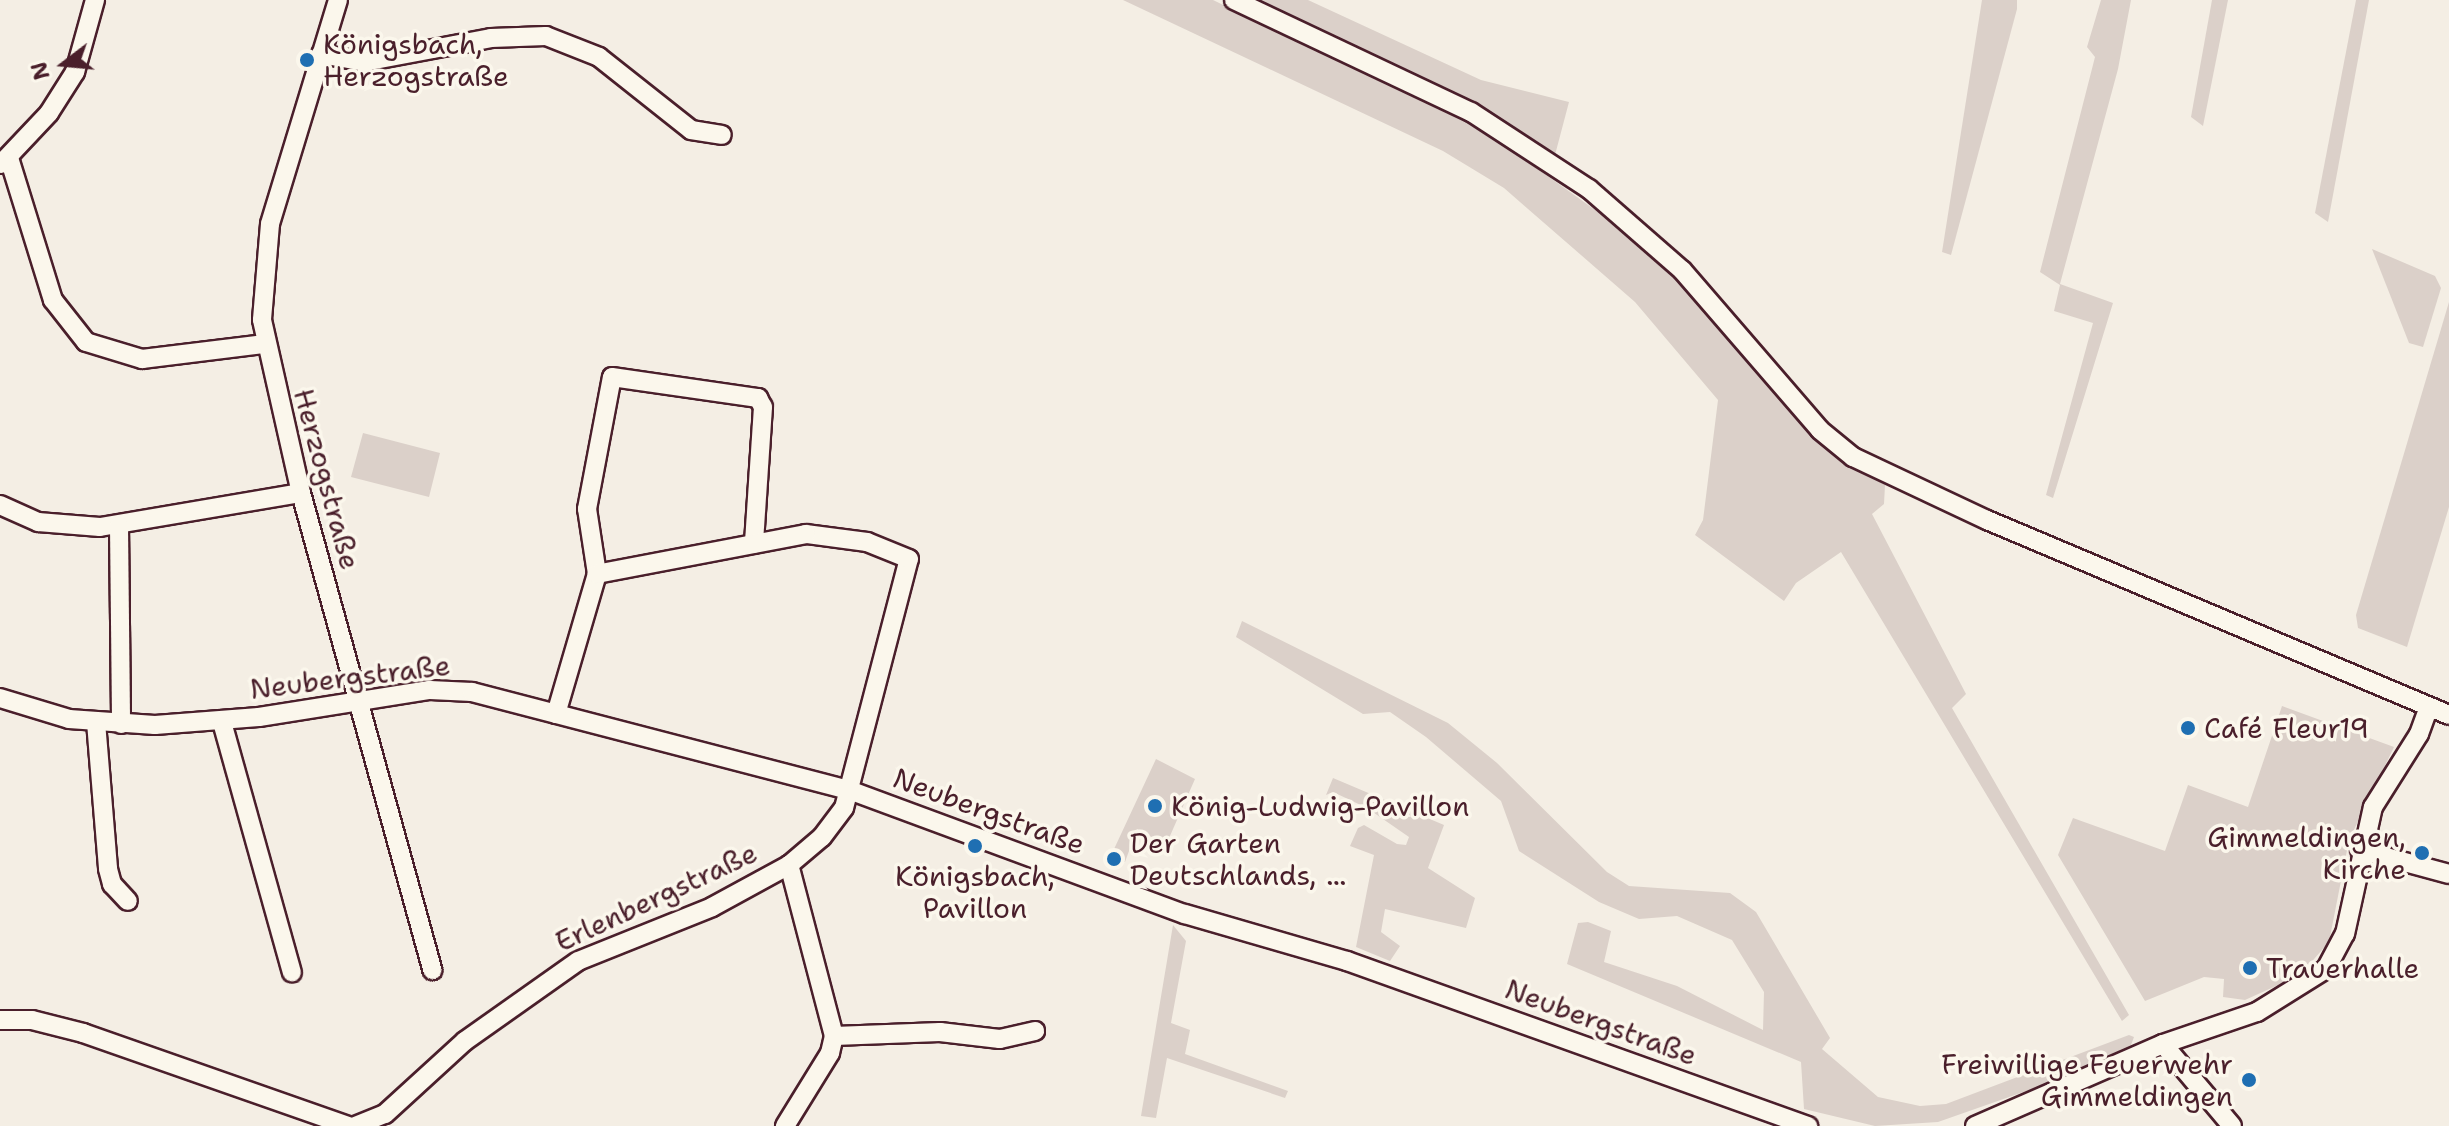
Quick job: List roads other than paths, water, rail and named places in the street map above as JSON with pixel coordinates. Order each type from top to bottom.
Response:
[{"type":"street","points":[[95,0],[75,72],[49,113],[4,161],[53,300],[86,342],[142,359],[265,344]]},
{"type":"street","name":"Herzogstraße","points":[[338,0],[265,247],[261,291],[265,344],[301,493],[432,970]]},
{"type":"street","points":[[1234,0],[1439,96],[1505,131],[1589,189],[1682,270],[1820,430],[1853,457],[1972,514],[2449,715]]},
{"type":"street","points":[[321,54],[364,62],[491,38],[546,36],[599,57],[691,130],[722,135]]},
{"type":"street","points":[[556,714],[597,574],[587,509],[607,383],[620,375],[761,402],[754,544],[597,574]]},
{"type":"street","points":[[0,505],[38,522],[119,526],[301,493]]},
{"type":"street","points":[[119,526],[121,724]]},
{"type":"street","name":"Erlenbergstraße","points":[[355,1126],[385,1114],[465,1041],[578,961],[712,907],[789,865],[837,821],[849,790],[909,559],[867,542],[806,534],[754,544]]},
{"type":"street","name":"Neubergstraße","points":[[0,698],[42,713],[121,724],[222,722],[450,690],[556,714],[849,790],[1185,914],[1347,961],[1808,1126]]},
{"type":"street","points":[[1975,1126],[2163,1044],[2269,1006],[2326,969],[2345,934],[2360,850],[2380,794],[2419,734],[2429,707]]},
{"type":"street","points":[[96,722],[108,869],[112,884],[128,901]]},
{"type":"street","name":"Neubergstraße","points":[[222,722],[292,972]]},
{"type":"street","points":[[2360,850],[2449,874]]},
{"type":"street","points":[[785,1126],[830,1053],[834,1036],[789,865]]},
{"type":"street","points":[[0,1020],[32,1020],[83,1033],[348,1126]]},
{"type":"street","points":[[834,1036],[940,1032],[1013,1039],[1035,1031]]},
{"type":"street","points":[[2163,1044],[2232,1126]]},
{"type":"place","name":"Königsbach, Herzogstraße","points":[[307,60]]},
{"type":"place","name":"Café Fleur19","points":[[2188,728]]},
{"type":"place","name":"König-Ludwig-Pavillon","points":[[1155,806]]},
{"type":"place","name":"Königsbach, Pavillon","points":[[975,846]]},
{"type":"place","name":"Gimmeldingen, Kirche","points":[[2422,853]]},
{"type":"place","name":"Der Garten Deutschlands, ...","points":[[1114,859]]},
{"type":"place","name":"Trauerhalle","points":[[2250,968]]},
{"type":"place","name":"Freiwillige Feuerwehr Gimmeldingen","points":[[2249,1080]]}]
